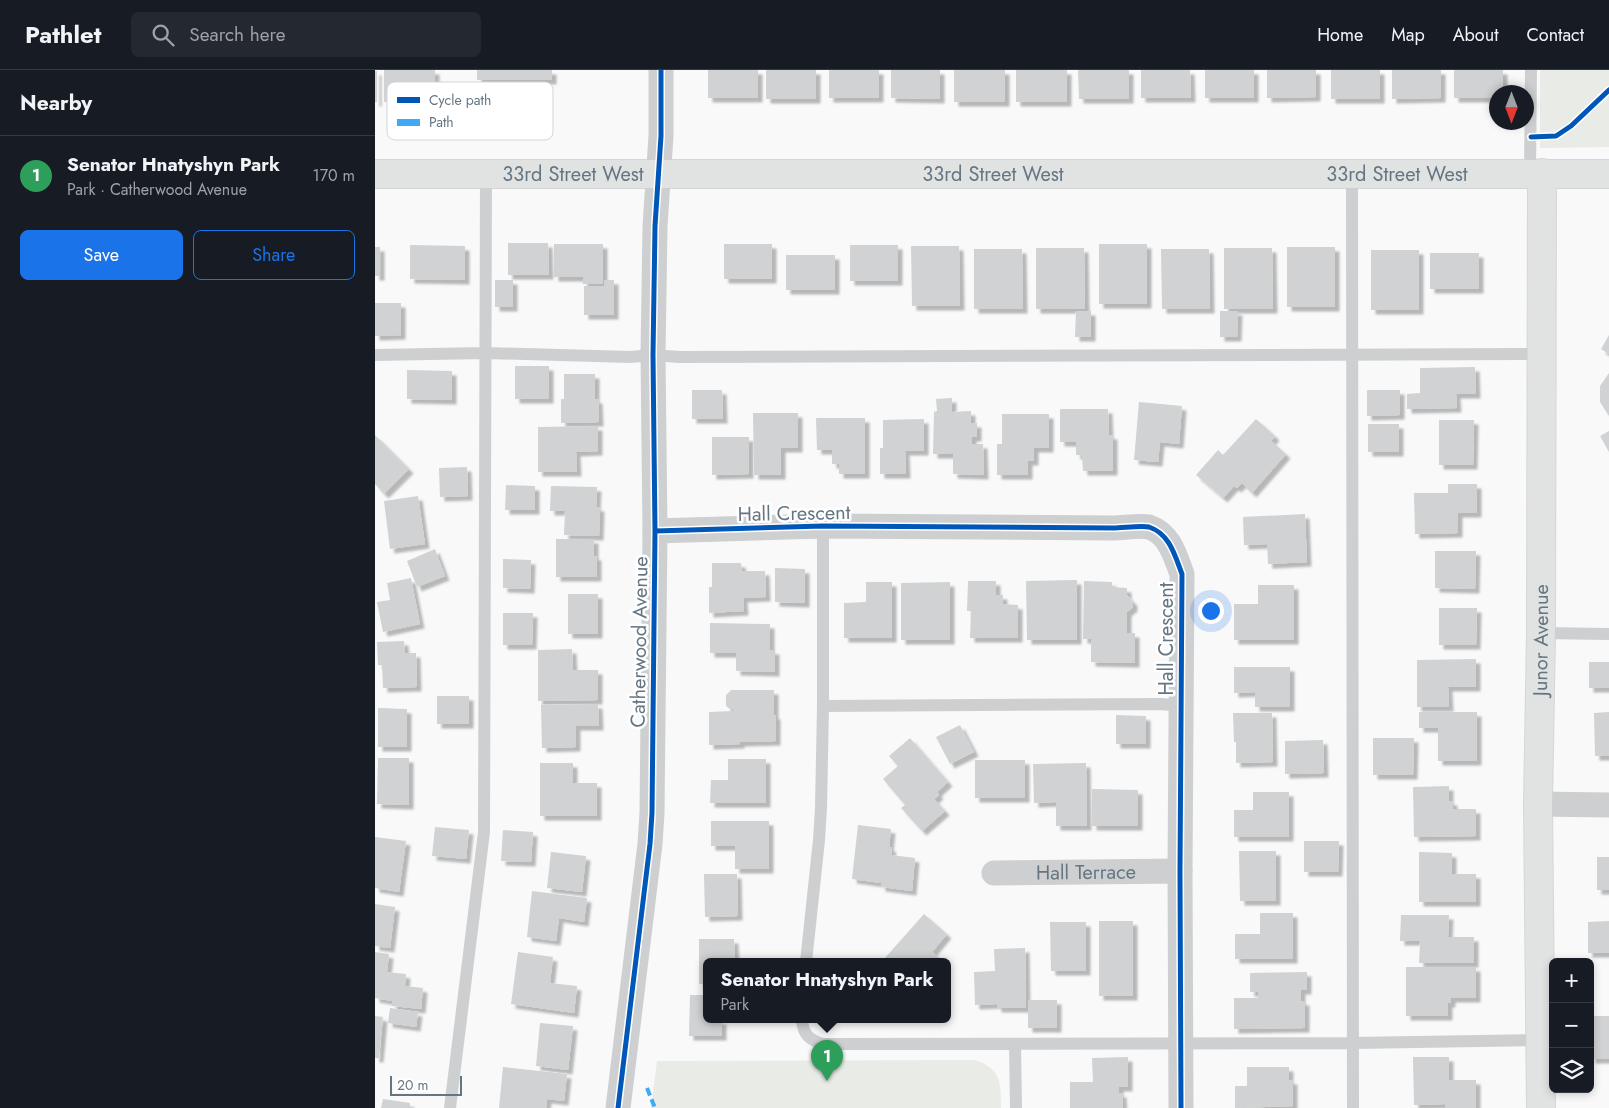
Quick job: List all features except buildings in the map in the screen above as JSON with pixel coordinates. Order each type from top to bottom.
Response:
[{"type":"main road","name":"Junor Avenue","points":[[1536,173],[1543,354],[1539,804],[1541,1108]]},
{"type":"main road","name":"33rd Street West","points":[[375,174],[1609,174]]},
{"type":"street","name":"Catherwood Avenue","points":[[618,1108],[651,821],[655,531],[653,355],[655,226],[661,136],[661,70]]},
{"type":"street","name":"Hall Crescent","points":[[655,531],[823,526],[1148,527],[1164,535],[1173,550],[1182,574],[1179,871],[1182,1043],[1181,1108]]},
{"type":"street","points":[[1539,804],[1609,806]]},
{"type":"street","name":"Hall Terrace","points":[[994,873],[1179,871]]},
{"type":"lane","points":[[1531,70],[1536,173]]},
{"type":"lane","points":[[1352,173],[1353,1108]]},
{"type":"lane","points":[[450,1108],[484,832],[486,174]]},
{"type":"lane","points":[[375,355],[486,353],[689,357],[1543,354]]},
{"type":"lane","points":[[806,958],[819,840],[823,706],[823,526]]},
{"type":"lane","points":[[1541,633],[1609,634]]},
{"type":"lane","points":[[823,706],[1161,704],[1181,706]]},
{"type":"lane","points":[[802,1023],[806,1036],[813,1042],[823,1044],[1353,1043],[1541,1040]]},
{"type":"lane","points":[[1015,1044],[1015,1108]]},
{"type":"shaded area","points":[[1540,70],[1609,70],[1609,147],[1540,148]]},
{"type":"shaded area","points":[[974,1060],[990,1067],[998,1077],[1001,1091],[1001,1108],[651,1108],[657,1061]]},
{"type":"marked path","points":[[647,1088],[655,1108]]},
{"type":"cycle path","points":[[618,1108],[650,844],[652,813],[655,531],[653,355],[655,226],[661,136],[661,70]]},
{"type":"cycle path","points":[[1531,137],[1556,136],[1571,126],[1609,90]]},
{"type":"cycle path","points":[[655,531],[823,526],[1113,528],[1141,526],[1156,530],[1167,540],[1182,574],[1181,1108]]},
{"type":"place","name":"Senator Hnatyshyn Park","points":[[827,1081]]}]
